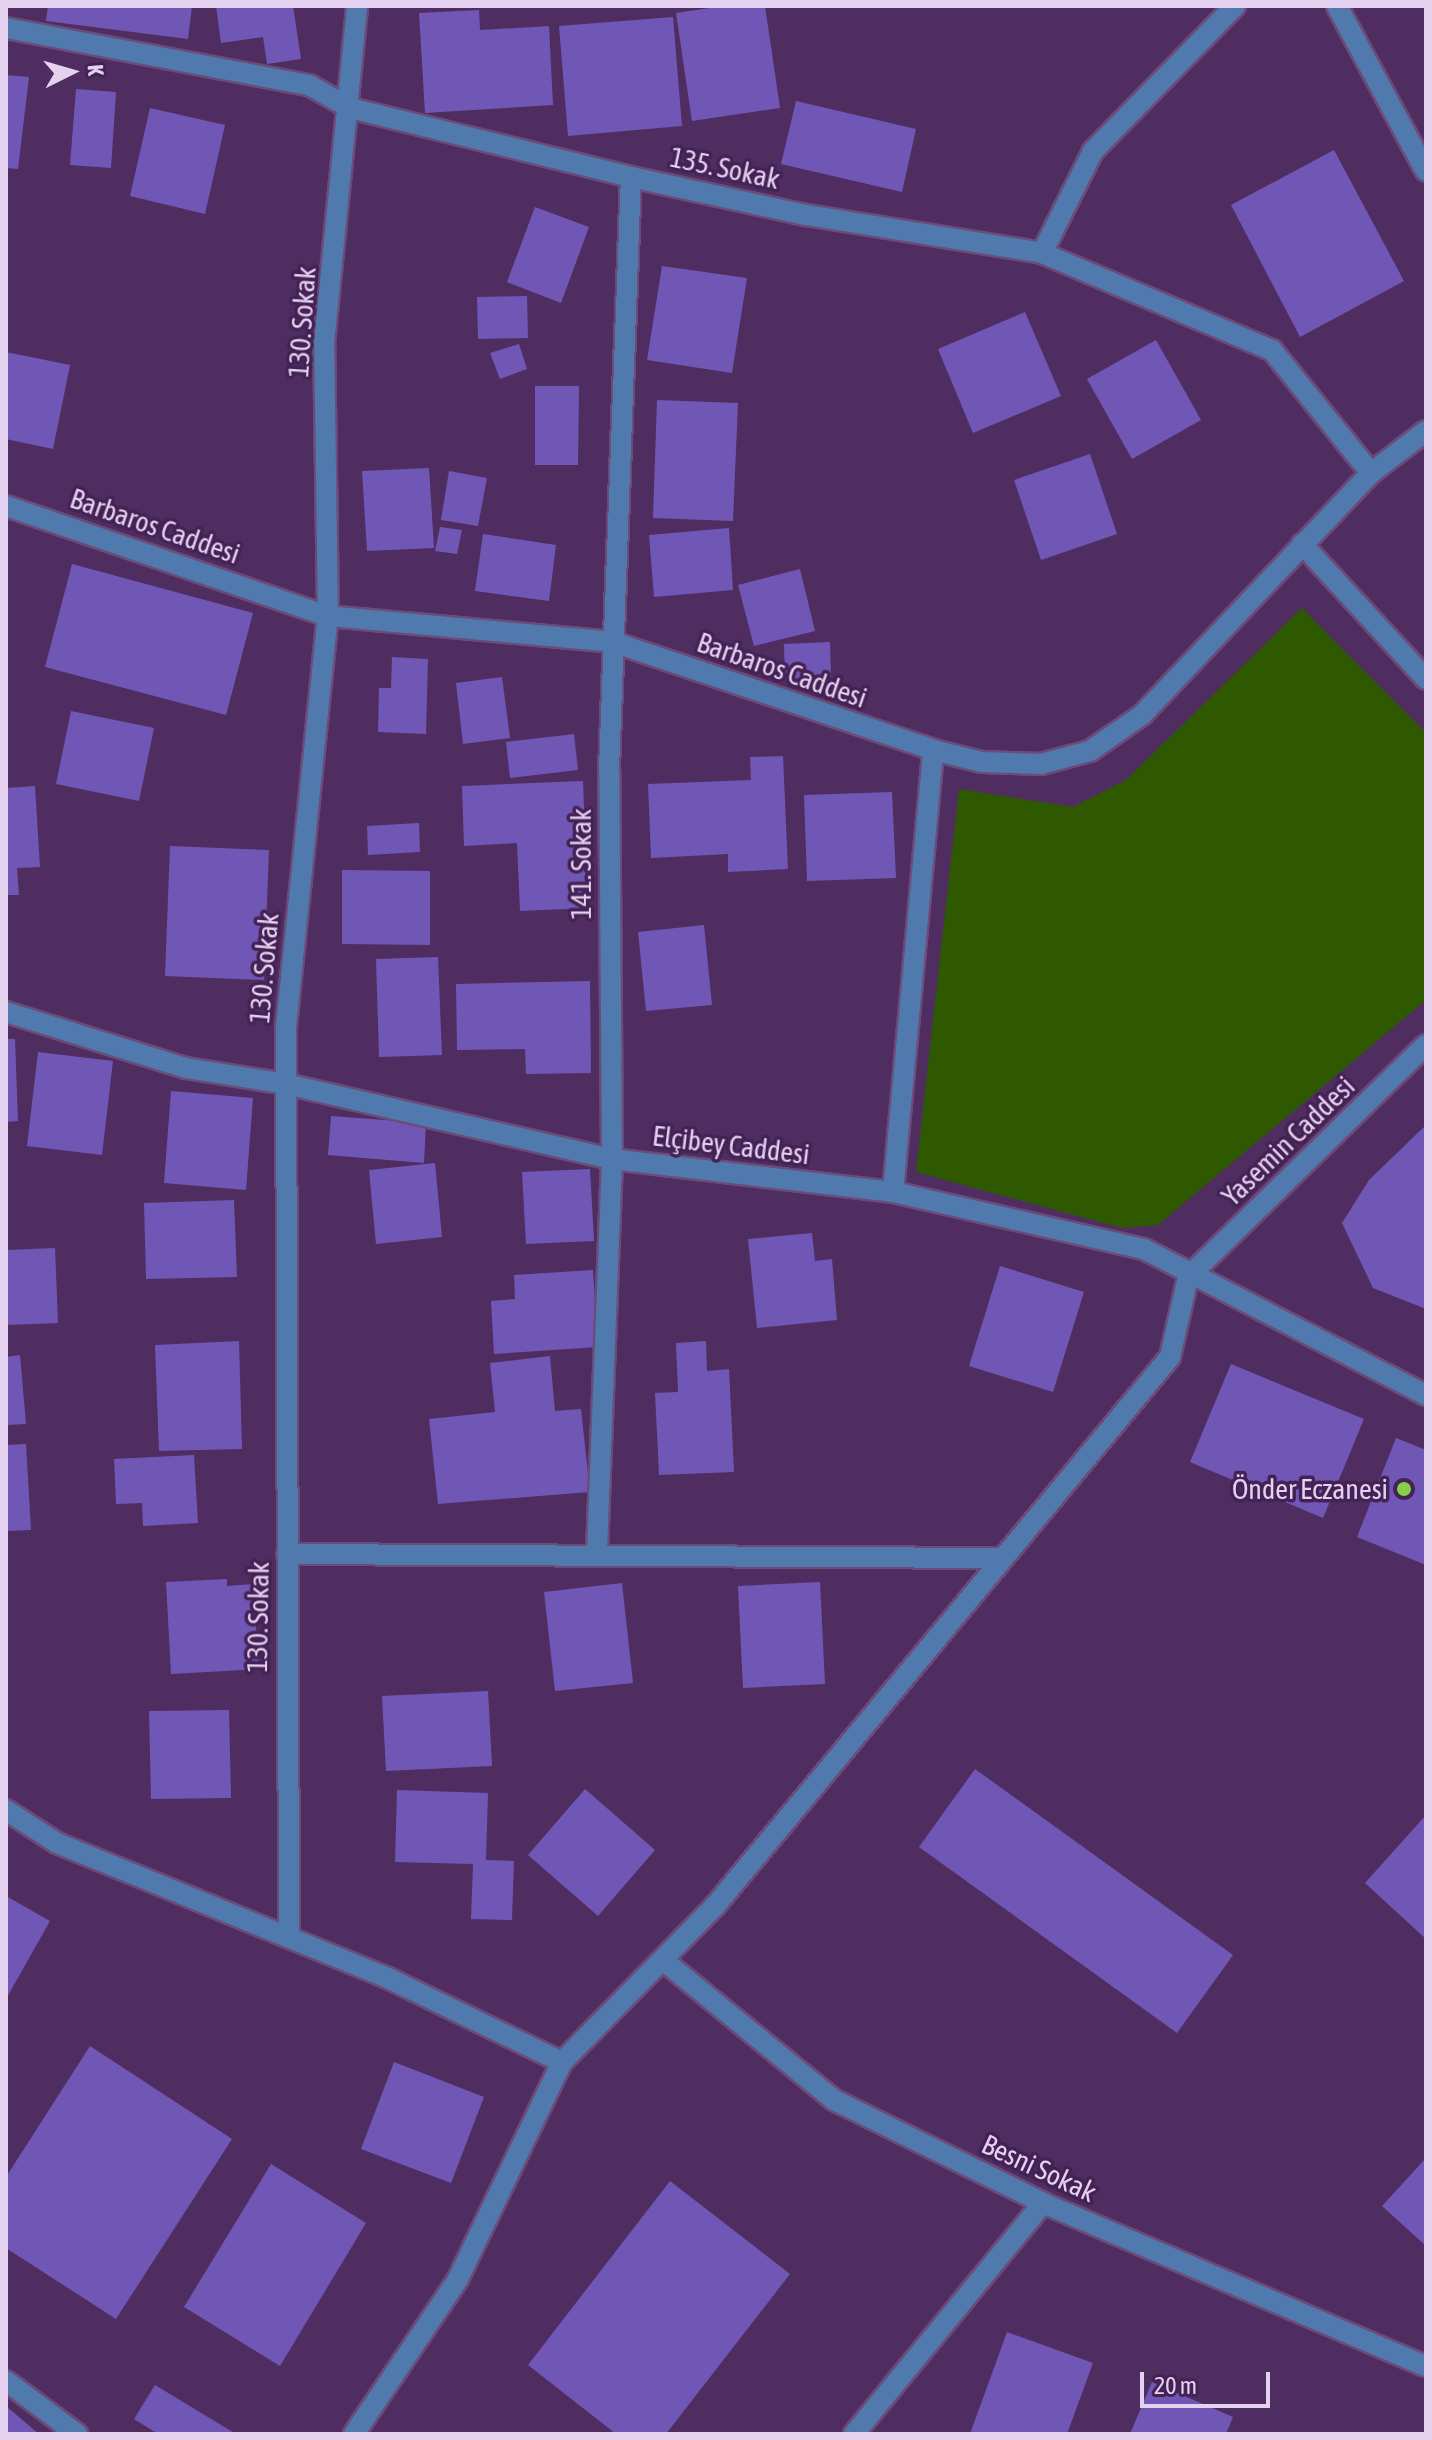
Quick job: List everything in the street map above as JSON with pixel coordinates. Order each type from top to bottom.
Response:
[{"type":"street","name":"130. Sokak","points":[[289,1937],[286,1027],[328,616],[324,344],[350,108],[357,6]]},
{"type":"street","points":[[1042,253],[1093,151],[1235,6]]},
{"type":"street","points":[[1337,6],[1426,171]]},
{"type":"street","name":"135. Sokak","points":[[6,28],[309,85],[350,108],[631,177],[806,215],[1042,253],[1272,350],[1371,473]]},
{"type":"street","name":"141. Sokak","points":[[597,1551],[612,1159],[613,642],[631,177]]},
{"type":"street","name":"Barbaros Caddesi","points":[[6,506],[328,616],[613,642],[933,750],[982,762],[1041,764],[1090,751],[1159,699],[1371,473],[1426,431]]},
{"type":"street","points":[[1302,544],[1426,679]]},
{"type":"street","points":[[893,1192],[933,750]]},
{"type":"street","name":"Elçibey Caddesi","points":[[6,1012],[186,1068],[286,1084],[612,1159],[893,1192],[1144,1249],[1188,1277],[1426,1395]]},
{"type":"street","name":"Yasemin Caddesi","points":[[1188,1277],[1426,1045]]},
{"type":"street","points":[[354,2434],[458,2279],[562,2062],[663,1960],[876,1716],[1000,1558],[1170,1357],[1188,1277]]},
{"type":"street","points":[[287,1554],[597,1551],[1000,1558]]},
{"type":"street","points":[[6,1810],[57,1843],[289,1937],[562,2062]]},
{"type":"street","name":"Besni Sokak","points":[[663,1960],[834,2100],[1043,2203],[1426,2366]]},
{"type":"street","points":[[854,2434],[1043,2203]]},
{"type":"street","points":[[6,2381],[77,2434]]},
{"type":"green space","points":[[1302,608],[1426,733],[1426,1000],[1158,1225],[1122,1228],[916,1172],[959,789],[1073,807],[1126,780]]},
{"type":"building","points":[[48,6],[192,6],[188,39],[46,21]]},
{"type":"building","points":[[216,6],[293,6],[301,59],[267,64],[263,37],[221,43]]},
{"type":"building","points":[[723,6],[765,6],[780,108],[692,121],[676,13]]},
{"type":"building","points":[[479,10],[480,30],[549,26],[553,105],[425,113],[419,13]]},
{"type":"building","points":[[673,17],[682,126],[568,136],[559,26]]},
{"type":"building","points":[[6,75],[29,77],[18,169],[6,168]]},
{"type":"building","points":[[76,89],[116,92],[111,168],[70,165]]},
{"type":"building","points":[[796,101],[916,129],[902,192],[781,164]]},
{"type":"building","points":[[150,108],[225,125],[205,214],[130,196]]},
{"type":"building","points":[[1334,150],[1404,281],[1300,337],[1231,205]]},
{"type":"building","points":[[535,207],[589,227],[561,303],[507,282]]},
{"type":"building","points":[[662,266],[747,278],[732,373],[647,360]]},
{"type":"building","points":[[527,296],[528,338],[478,339],[477,297]]},
{"type":"building","points":[[1025,312],[1061,396],[973,433],[938,349]]},
{"type":"building","points":[[1156,340],[1201,420],[1132,459],[1087,379]]},
{"type":"building","points":[[519,344],[527,369],[500,379],[490,353]]},
{"type":"building","points":[[6,352],[70,365],[53,449],[6,439]]},
{"type":"building","points":[[535,386],[579,386],[578,465],[535,465]]},
{"type":"building","points":[[657,400],[738,403],[733,521],[653,518]]},
{"type":"building","points":[[1090,454],[1117,534],[1041,560],[1014,480]]},
{"type":"building","points":[[429,468],[434,548],[367,551],[362,471]]},
{"type":"building","points":[[449,471],[487,478],[478,526],[441,520]]},
{"type":"building","points":[[440,527],[462,530],[457,554],[435,551]]},
{"type":"building","points":[[729,528],[733,590],[654,597],[649,535]]},
{"type":"building","points":[[483,534],[556,545],[549,601],[475,591]]},
{"type":"building","points":[[72,564],[253,613],[226,715],[45,667]]},
{"type":"building","points":[[800,569],[815,631],[754,646],[738,585]]},
{"type":"building","points":[[830,642],[831,677],[785,679],[784,644]]},
{"type":"building","points":[[392,657],[428,659],[426,734],[378,732],[379,688],[391,688]]},
{"type":"building","points":[[502,677],[510,738],[463,744],[456,683]]},
{"type":"building","points":[[71,711],[154,728],[139,801],[56,784]]},
{"type":"building","points":[[574,734],[578,770],[510,778],[506,742]]},
{"type":"building","points":[[783,756],[788,869],[728,872],[728,854],[651,858],[648,784],[751,780],[750,757]]},
{"type":"building","points":[[583,781],[588,908],[520,911],[517,843],[464,846],[462,786]]},
{"type":"building","points":[[35,786],[40,867],[17,868],[19,895],[6,895],[6,788]]},
{"type":"building","points":[[892,792],[896,878],[807,881],[804,795]]},
{"type":"building","points":[[419,823],[420,852],[368,855],[367,826]]},
{"type":"building","points":[[170,846],[269,850],[264,980],[165,976]]},
{"type":"building","points":[[342,870],[430,871],[430,945],[342,944]]},
{"type":"building","points":[[704,925],[712,1005],[646,1011],[638,932]]},
{"type":"building","points":[[438,957],[442,1055],[379,1057],[376,959]]},
{"type":"building","points":[[590,981],[591,1073],[526,1074],[525,1049],[457,1050],[456,984]]},
{"type":"building","points":[[6,1039],[15,1039],[18,1121],[6,1122]]},
{"type":"building","points":[[38,1052],[113,1061],[102,1155],[27,1146]]},
{"type":"building","points":[[171,1091],[253,1098],[246,1190],[164,1183]]},
{"type":"building","points":[[331,1116],[426,1123],[424,1163],[328,1155]]},
{"type":"building","points":[[1426,1125],[1426,1309],[1373,1288],[1342,1223],[1369,1180]]},
{"type":"building","points":[[435,1163],[442,1237],[376,1244],[369,1170]]},
{"type":"building","points":[[590,1169],[594,1241],[526,1244],[522,1172]]},
{"type":"building","points":[[234,1200],[237,1277],[146,1279],[144,1203]]},
{"type":"building","points":[[812,1233],[815,1261],[832,1259],[837,1320],[757,1328],[748,1239]]},
{"type":"building","points":[[55,1248],[58,1323],[6,1325],[6,1250]]},
{"type":"building","points":[[1000,1266],[1084,1292],[1053,1392],[969,1366]]},
{"type":"building","points":[[593,1270],[598,1347],[494,1354],[491,1301],[515,1299],[514,1275]]},
{"type":"building","points":[[239,1341],[242,1449],[159,1451],[155,1345]]},
{"type":"building","points":[[706,1341],[707,1371],[729,1369],[734,1472],[659,1475],[655,1393],[678,1392],[676,1343]]},
{"type":"building","points":[[20,1355],[26,1424],[6,1425],[6,1357]]},
{"type":"building","points":[[550,1356],[555,1411],[581,1409],[590,1492],[438,1504],[429,1419],[495,1412],[490,1363]]},
{"type":"building","points":[[1231,1364],[1364,1419],[1323,1518],[1190,1462]]},
{"type":"building","points":[[1396,1438],[1426,1450],[1426,1565],[1357,1537]]},
{"type":"building","points":[[26,1444],[31,1530],[6,1531],[6,1445]]},
{"type":"building","points":[[194,1455],[198,1523],[143,1526],[142,1503],[116,1504],[114,1459]]},
{"type":"building","points":[[227,1579],[227,1586],[253,1584],[259,1669],[171,1674],[166,1582]]},
{"type":"building","points":[[820,1582],[825,1684],[743,1688],[738,1586]]},
{"type":"building","points":[[622,1583],[633,1683],[555,1691],[544,1592]]},
{"type":"building","points":[[488,1691],[492,1766],[386,1771],[382,1696]]},
{"type":"building","points":[[229,1710],[231,1798],[151,1799],[149,1711]]},
{"type":"building","points":[[975,1769],[1233,1955],[1177,2033],[919,1847]]},
{"type":"building","points":[[585,1789],[655,1850],[598,1916],[528,1855]]},
{"type":"building","points":[[397,1790],[488,1793],[486,1860],[514,1861],[512,1920],[471,1919],[473,1864],[395,1862]]},
{"type":"building","points":[[1426,1815],[1426,1939],[1365,1883]]},
{"type":"building","points":[[6,1896],[50,1921],[6,1999]]},
{"type":"building","points":[[90,2046],[232,2139],[116,2319],[6,2248],[6,2177]]},
{"type":"building","points":[[394,2062],[484,2097],[451,2183],[361,2149]]},
{"type":"building","points":[[1426,2158],[1426,2246],[1382,2206]]},
{"type":"building","points":[[271,2164],[366,2223],[280,2366],[184,2307]]},
{"type":"building","points":[[670,2181],[790,2274],[666,2434],[616,2434],[528,2365]]},
{"type":"building","points":[[1007,2332],[1093,2363],[1067,2434],[970,2434]]},
{"type":"building","points":[[1152,2382],[1233,2417],[1226,2434],[1130,2434]]},
{"type":"building","points":[[155,2385],[236,2434],[158,2434],[134,2419]]},
{"type":"building","points":[[6,2406],[39,2434],[6,2434]]},
{"type":"place","name":"Önder Eczanesi","points":[[1404,1489]]}]
